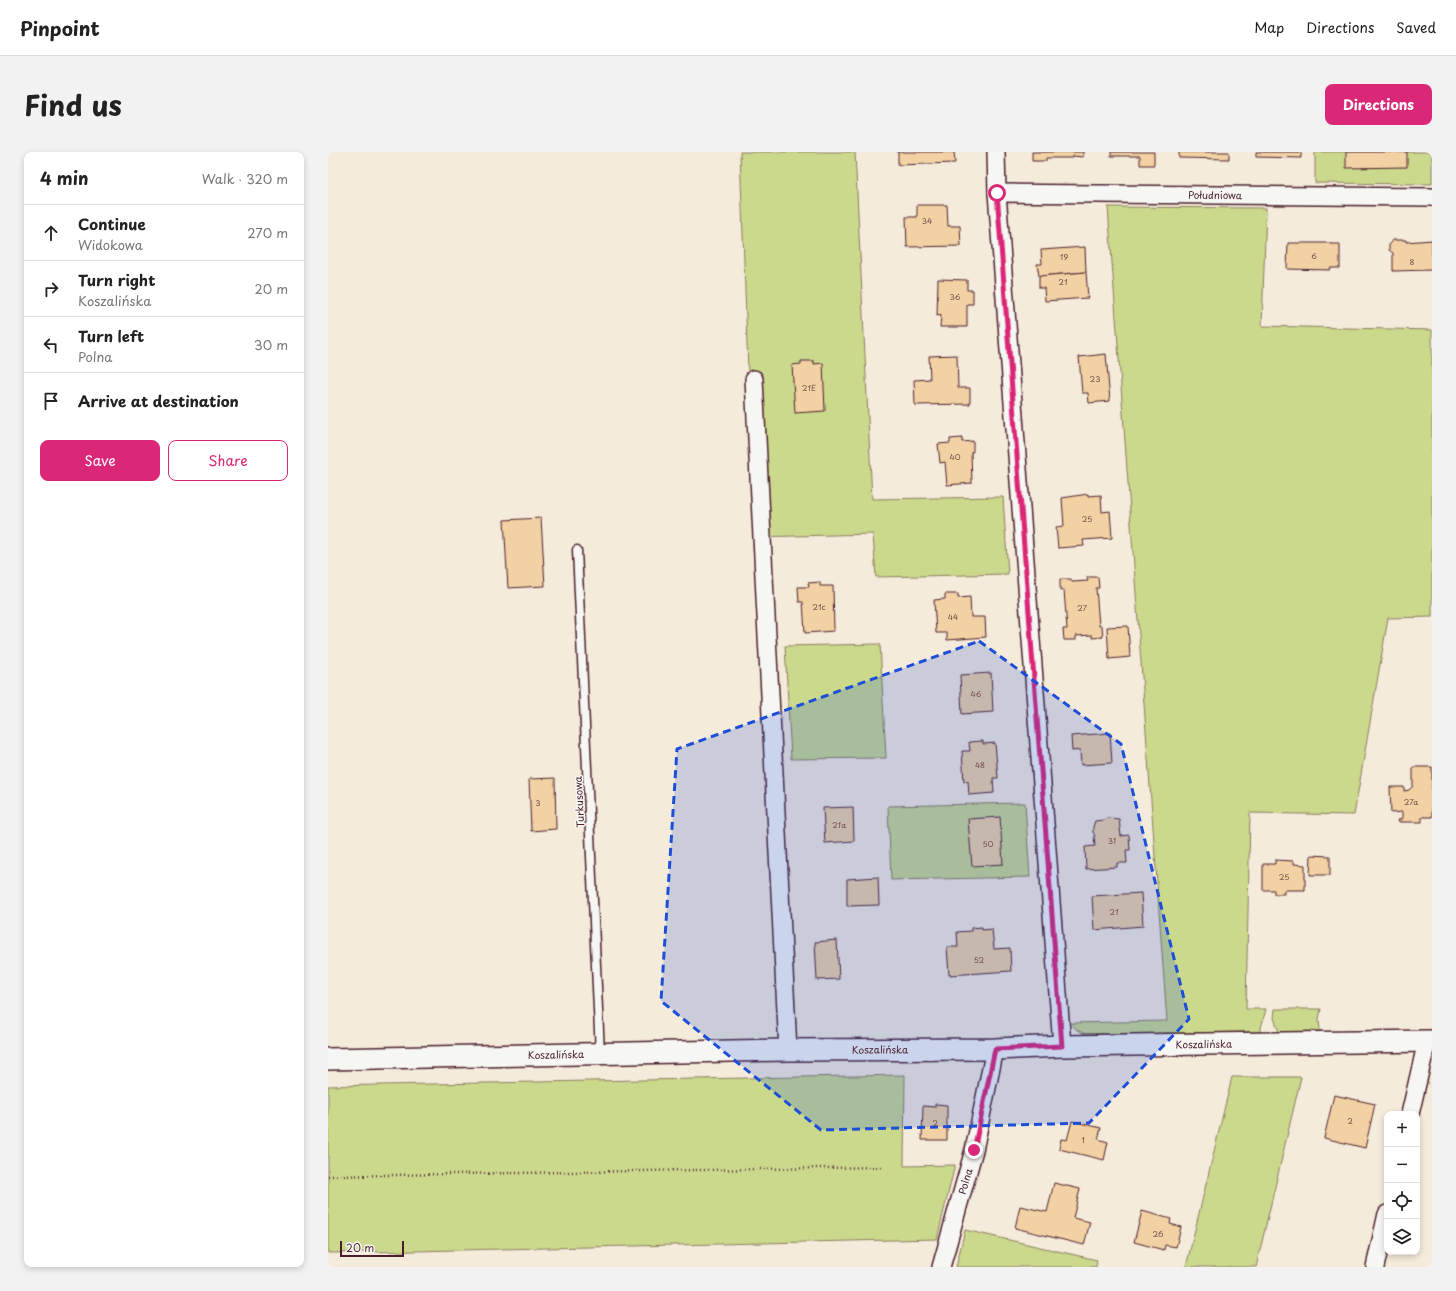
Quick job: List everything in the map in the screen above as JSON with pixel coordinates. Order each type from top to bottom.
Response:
[{"type":"street","points":[[996,152],[997,193],[1062,1046]]},
{"type":"street","name":"Południowa","points":[[997,193],[1432,197]]},
{"type":"street","points":[[754,380],[788,1050]]},
{"type":"street","points":[[1411,1111],[1430,1041]]},
{"type":"street","name":"Koszalińska","points":[[328,1059],[788,1050],[995,1049],[1062,1046],[1430,1041]]},
{"type":"street","name":"Polna","points":[[941,1267],[974,1150],[995,1049]]},
{"type":"street","points":[[1375,1267],[1386,1219]]},
{"type":"lane","name":"Turkusowa","points":[[577,550],[600,1054]]},
{"type":"path","points":[[328,1176],[884,1167]]},
{"type":"highlighted area","points":[[979,641],[1121,744],[1189,1019],[1089,1123],[821,1130],[661,1001],[677,749]]},
{"type":"green space","points":[[740,152],[855,152],[872,499],[1003,497],[1008,574],[876,577],[873,534],[754,537]]},
{"type":"green space","points":[[1315,152],[1432,152],[1432,184],[1315,183]]},
{"type":"green space","points":[[1108,207],[1266,208],[1262,326],[1432,330],[1432,617],[1388,618],[1354,815],[1250,813],[1246,1009],[1266,1009],[1260,1032],[1085,1034],[1077,1030],[1071,1023],[1167,1021]]},
{"type":"green space","points":[[880,644],[886,758],[791,759],[785,646]]},
{"type":"green space","points":[[1025,803],[1030,877],[891,880],[888,806]]},
{"type":"green space","points":[[1275,1009],[1321,1009],[1319,1019],[1320,1031],[1279,1032],[1274,1018]]},
{"type":"green space","points":[[905,1075],[904,1166],[955,1165],[937,1239],[328,1253],[328,1086]]},
{"type":"green space","points":[[1232,1077],[1301,1077],[1256,1267],[1186,1267]]},
{"type":"green space","points":[[965,1230],[1097,1260],[1096,1267],[956,1267]]},
{"type":"building","points":[[898,152],[954,152],[955,163],[898,165]]},
{"type":"building","points":[[1032,152],[1083,152],[1083,157],[1073,156],[1073,158],[1046,158],[1046,161],[1032,161]]},
{"type":"building","points":[[1111,152],[1154,152],[1154,165],[1140,165],[1140,156],[1111,156]]},
{"type":"building","points":[[1179,152],[1229,152],[1229,159],[1179,158]]},
{"type":"building","points":[[1256,152],[1301,152],[1301,158],[1256,157]]},
{"type":"building","points":[[1346,152],[1407,152],[1407,167],[1346,168]]},
{"type":"building","points":[[917,205],[947,205],[948,226],[960,226],[961,246],[907,247],[906,217],[917,217]]},
{"type":"building","points":[[1393,240],[1406,240],[1406,242],[1432,240],[1432,270],[1393,271],[1393,253],[1389,250],[1389,245]]},
{"type":"building","points":[[1288,243],[1340,244],[1340,268],[1330,268],[1330,270],[1287,269]]},
{"type":"building","points":[[1085,247],[1086,272],[1039,276],[1037,264],[1042,264],[1041,250]]},
{"type":"building","points":[[1086,272],[1088,298],[1045,301],[1044,288],[1039,288],[1039,276]]},
{"type":"building","points":[[938,279],[967,280],[967,290],[973,290],[973,304],[967,304],[967,327],[940,327],[941,315],[937,316]]},
{"type":"building","points":[[1106,354],[1110,401],[1089,403],[1088,393],[1082,393],[1079,357]]},
{"type":"building","points":[[957,355],[958,388],[970,388],[970,404],[915,405],[914,380],[930,379],[929,356]]},
{"type":"building","points":[[801,361],[814,361],[814,364],[823,363],[825,411],[795,413],[792,365],[801,364]]},
{"type":"building","points":[[962,438],[962,442],[973,441],[973,452],[971,452],[972,483],[947,485],[945,462],[940,463],[938,444],[950,443],[950,439]]},
{"type":"building","points":[[1088,494],[1088,496],[1101,495],[1102,512],[1110,511],[1112,538],[1083,540],[1084,546],[1058,548],[1056,527],[1064,526],[1062,498]]},
{"type":"building","points":[[541,518],[545,586],[508,588],[504,520]]},
{"type":"building","points":[[1087,577],[1098,577],[1099,588],[1096,588],[1099,626],[1102,626],[1103,637],[1092,638],[1092,635],[1076,636],[1076,640],[1064,640],[1063,629],[1067,629],[1064,590],[1060,591],[1060,579],[1071,579],[1072,582],[1088,581]]},
{"type":"building","points":[[820,582],[820,586],[833,586],[834,631],[805,633],[803,602],[799,602],[798,587],[809,587],[808,583]]},
{"type":"building","points":[[945,594],[958,594],[958,598],[970,597],[971,617],[985,617],[986,637],[947,640],[947,633],[936,633],[934,600],[945,599]]},
{"type":"building","points":[[1128,626],[1130,657],[1109,659],[1107,627]]},
{"type":"building","points":[[991,673],[993,712],[962,714],[960,675]]},
{"type":"building","points":[[1110,733],[1112,763],[1081,765],[1080,750],[1072,751],[1071,736]]},
{"type":"building","points":[[983,741],[983,744],[995,743],[998,778],[993,778],[994,793],[969,795],[968,781],[964,782],[962,751],[970,751],[969,742]]},
{"type":"building","points":[[1413,767],[1432,767],[1432,817],[1422,817],[1422,822],[1398,822],[1398,820],[1402,819],[1402,812],[1391,813],[1390,787],[1404,787],[1404,791],[1409,790],[1413,786]]},
{"type":"building","points":[[555,778],[556,829],[531,831],[529,779]]},
{"type":"building","points":[[853,807],[854,841],[825,843],[823,808]]},
{"type":"building","points":[[1000,817],[1003,864],[972,866],[968,819]]},
{"type":"building","points":[[1107,818],[1119,819],[1121,836],[1129,835],[1130,850],[1126,850],[1127,863],[1117,863],[1117,867],[1086,869],[1085,847],[1095,846],[1093,827],[1095,821],[1104,820]]},
{"type":"building","points":[[1311,855],[1330,856],[1330,875],[1310,875]]},
{"type":"building","points":[[1275,860],[1294,861],[1294,864],[1305,865],[1305,890],[1284,890],[1284,894],[1274,894],[1274,890],[1263,890],[1263,864],[1275,864]]},
{"type":"building","points":[[878,877],[879,905],[847,906],[847,879]]},
{"type":"building","points":[[1141,893],[1143,926],[1094,930],[1092,896]]},
{"type":"building","points":[[982,927],[982,930],[992,929],[994,949],[1010,948],[1011,971],[949,975],[947,947],[958,947],[957,932],[971,931],[971,928]]},
{"type":"building","points":[[837,940],[839,979],[817,980],[815,942]]},
{"type":"building","points":[[1334,1095],[1375,1104],[1365,1148],[1324,1138]]},
{"type":"building","points":[[935,1104],[947,1105],[947,1140],[922,1140],[923,1106],[935,1107]]},
{"type":"building","points":[[1072,1121],[1101,1128],[1098,1139],[1108,1142],[1104,1160],[1059,1149],[1061,1139],[1067,1140]]},
{"type":"building","points":[[1054,1183],[1080,1189],[1073,1218],[1090,1222],[1084,1245],[1015,1228],[1020,1206],[1047,1212]]},
{"type":"building","points":[[1142,1211],[1171,1219],[1170,1224],[1181,1227],[1176,1247],[1165,1245],[1164,1250],[1134,1242]]},
{"type":"route","points":[[974,1150],[995,1049],[1062,1046],[997,193]]}]
